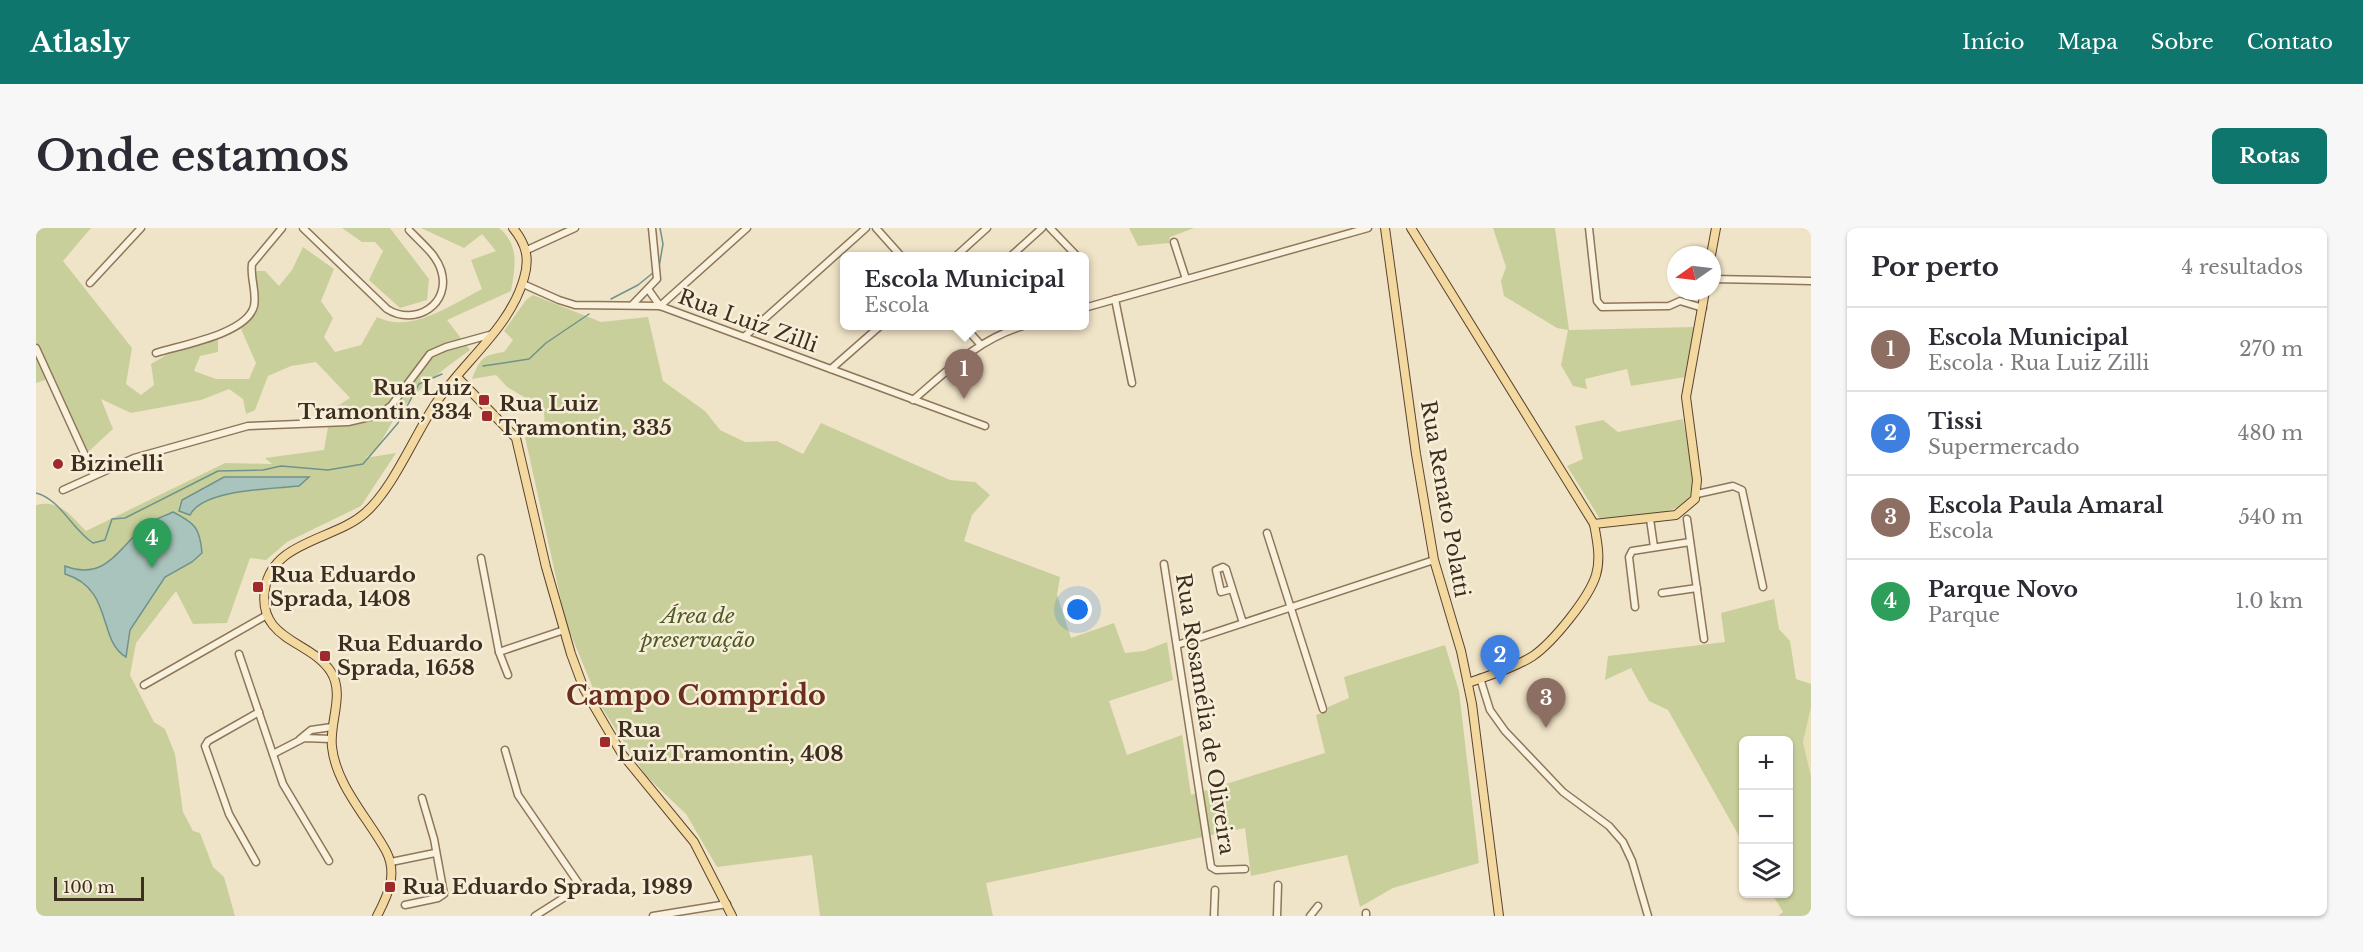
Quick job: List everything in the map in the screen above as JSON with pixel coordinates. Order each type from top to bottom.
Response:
[{"type":"main road","points":[[377,916],[390,890],[391,864],[339,774],[333,755],[331,739],[337,691],[331,670],[278,632],[267,615],[264,592],[273,569],[298,548],[367,512],[437,401],[509,312],[523,284],[527,262],[526,250],[513,228]]},
{"type":"main road","name":"Rua Renato Polatti","points":[[1386,228],[1416,454],[1434,560],[1472,704],[1499,916]]},
{"type":"main road","points":[[1411,228],[1594,524],[1598,566],[1594,581],[1584,597],[1541,649],[1524,661],[1468,683]]},
{"type":"main road","points":[[1713,246],[1716,228]]},
{"type":"main road","points":[[1594,524],[1681,514],[1697,494],[1686,398],[1704,300]]},
{"type":"main road","points":[[457,377],[516,438],[564,630],[578,675],[610,736],[629,764],[694,842],[732,916]]},
{"type":"street","points":[[90,283],[141,228]]},
{"type":"street","points":[[156,353],[237,327],[244,322],[255,303],[252,264],[282,228]]},
{"type":"street","points":[[303,228],[387,309],[395,314],[411,317],[428,311],[434,305],[440,296],[443,279],[434,257],[409,230]]},
{"type":"street","points":[[526,250],[575,228]]},
{"type":"street","points":[[633,304],[656,280],[652,228]]},
{"type":"street","points":[[648,289],[660,306],[747,228]]},
{"type":"street","points":[[744,337],[866,228]]},
{"type":"street","points":[[876,228],[897,252]]},
{"type":"street","points":[[960,252],[987,228]]},
{"type":"street","points":[[1015,252],[1042,228]]},
{"type":"street","points":[[1050,228],[1073,252]]},
{"type":"street","points":[[1089,307],[1368,228]]},
{"type":"street","points":[[1589,228],[1597,301],[1602,307],[1669,306],[1680,301],[1703,308]]},
{"type":"street","points":[[1174,242],[1186,279]]},
{"type":"street","points":[[1721,279],[1811,281]]},
{"type":"street","name":"Rua Luiz Zilli","points":[[523,284],[566,303],[660,306],[985,426]]},
{"type":"street","points":[[1115,299],[1132,383]]},
{"type":"street","points":[[831,369],[875,330]]},
{"type":"street","points":[[968,330],[980,344]]},
{"type":"street","points":[[913,400],[980,344],[1013,330]]},
{"type":"street","points":[[63,490],[134,458],[248,426],[348,422],[378,415],[391,406],[430,354],[446,347],[493,334]]},
{"type":"street","points":[[36,348],[94,475]]},
{"type":"street","points":[[1697,494],[1733,486],[1742,490],[1763,587]]},
{"type":"street","points":[[1650,519],[1654,547]]},
{"type":"street","points":[[1686,519],[1704,639]]},
{"type":"street","points":[[1267,533],[1323,709]]},
{"type":"street","points":[[1635,608],[1630,554],[1635,550],[1690,542]]},
{"type":"street","points":[[482,558],[499,652],[508,675]]},
{"type":"street","points":[[1177,645],[1434,560]]},
{"type":"street","name":"Rua Rosamélia de Oliveira","points":[[1164,564],[1213,869],[1245,869]]},
{"type":"street","points":[[1662,593],[1697,588]]},
{"type":"street","points":[[1233,589],[1243,623]]},
{"type":"street","points":[[144,685],[267,615]]},
{"type":"street","points":[[499,652],[564,630]]},
{"type":"street","points":[[239,654],[286,790],[329,861]]},
{"type":"street","points":[[1480,678],[1486,700],[1505,731],[1563,792],[1616,833],[1632,861],[1648,916]]},
{"type":"street","points":[[1472,704],[1486,700]]},
{"type":"street","points":[[256,862],[228,814],[205,746],[208,741],[259,712]]},
{"type":"street","points":[[273,754],[299,740],[311,730],[332,727]]},
{"type":"street","points":[[299,740],[315,737],[331,739]]},
{"type":"street","points":[[505,750],[518,795],[579,884],[576,890],[535,916]]},
{"type":"street","points":[[405,905],[438,898],[444,894],[422,798]]},
{"type":"street","points":[[391,864],[435,853]]},
{"type":"street","points":[[1277,916],[1278,885]]},
{"type":"street","points":[[1214,916],[1215,890]]},
{"type":"street","points":[[653,916],[727,904]]},
{"type":"street","points":[[1310,916],[1318,906]]},
{"type":"shaded area","points":[[1811,707],[1811,777],[1803,742]]},
{"type":"green space","points":[[36,228],[91,228],[63,261],[132,348],[126,384],[141,395],[154,385],[151,364],[178,348],[218,338],[218,352],[200,356],[194,371],[216,379],[249,379],[256,363],[241,329],[255,309],[257,288],[255,271],[265,271],[279,286],[292,270],[303,247],[334,269],[321,301],[333,318],[324,337],[335,352],[361,345],[377,317],[403,322],[417,320],[482,289],[471,260],[496,251],[482,234],[464,248],[421,228],[499,228],[506,235],[513,249],[511,291],[447,320],[470,350],[440,372],[412,398],[396,417],[379,445],[365,458],[396,453],[361,506],[287,542],[266,560],[250,558],[227,623],[193,624],[176,591],[136,643],[130,675],[154,722],[165,729],[175,754],[183,812],[193,831],[200,833],[213,867],[224,877],[235,916],[36,916],[36,505],[52,504],[64,510],[86,531],[225,463],[272,464],[265,458],[324,450],[331,410],[350,398],[316,362],[291,366],[268,376],[255,410],[246,414],[243,399],[229,389],[201,400],[131,413],[101,399],[113,429],[88,452],[54,377],[36,383]]},
{"type":"green space","points":[[342,228],[390,228],[429,279],[427,300],[400,308],[369,280],[383,251],[375,242],[362,242]]},
{"type":"green space","points":[[1129,228],[1194,228],[1170,237],[1169,243],[1138,246]]},
{"type":"green space","points":[[1493,228],[1555,228],[1569,330],[1695,327],[1685,377],[1631,386],[1627,369],[1585,379],[1587,389],[1573,386],[1561,365],[1568,330],[1557,328],[1504,296],[1501,281],[1506,267]]},
{"type":"green space","name":"Área de preservação","points":[[533,295],[601,322],[648,317],[663,381],[705,411],[720,430],[745,442],[777,441],[803,454],[821,423],[950,480],[975,482],[990,495],[972,515],[964,541],[1060,577],[1057,595],[1071,638],[1114,623],[1125,653],[1144,651],[1167,642],[1173,680],[1109,701],[1127,755],[1182,735],[1191,795],[1325,753],[1316,715],[1328,711],[1328,707],[1349,698],[1344,677],[1445,645],[1459,691],[1479,863],[1393,888],[1360,907],[1347,855],[1251,876],[1245,828],[986,883],[993,916],[820,916],[812,855],[717,867],[686,814],[646,776],[600,705],[566,623],[525,437],[545,433],[544,409],[507,387],[496,375],[472,379],[483,359],[504,352],[513,340],[504,331],[526,300]]},
{"type":"green space","points":[[1683,419],[1692,478],[1691,494],[1686,502],[1676,508],[1651,515],[1600,519],[1567,466],[1583,459],[1575,426],[1603,420],[1618,432]]},
{"type":"green space","points":[[1774,599],[1779,629],[1790,641],[1796,679],[1811,684],[1811,707],[1803,742],[1811,777],[1811,916],[1778,916],[1783,912],[1774,898],[1793,898],[1793,736],[1739,736],[1739,836],[1668,710],[1649,701],[1631,668],[1605,680],[1608,656],[1725,642],[1721,613]]},
{"type":"water","points":[[224,477],[309,477],[299,486],[223,495],[197,506],[190,515],[179,511],[182,500]]},
{"type":"water","points":[[173,512],[195,527],[200,538],[202,553],[192,562],[165,577],[130,630],[126,657],[111,639],[98,602],[91,591],[80,581],[65,574],[65,566],[79,570],[102,566],[147,524]]},
{"type":"waterway","points":[[659,267],[663,244],[660,228]]},
{"type":"waterway","points":[[611,299],[638,285],[654,272]]},
{"type":"waterway","points":[[483,366],[529,359],[546,343],[589,314]]},
{"type":"waterway","points":[[36,493],[52,501],[93,543],[105,540],[112,519],[125,518],[218,471],[263,470],[281,466],[328,470],[363,464],[398,423],[419,384],[442,374]]},
{"type":"place","name":"Escola Municipal","points":[[964,399]]},
{"type":"place","name":"Rua Luiz Tramontin, 334","points":[[484,400]]},
{"type":"place","name":"Rua Luiz Tramontin, 335","points":[[487,416]]},
{"type":"place","name":"Bizinelli","points":[[58,464]]},
{"type":"place","name":"Parque Novo","points":[[152,568]]},
{"type":"place","name":"Rua Eduardo Sprada, 1408","points":[[258,587]]},
{"type":"place","name":"Rua Eduardo Sprada, 1658","points":[[325,656]]},
{"type":"place","name":"Tissi","points":[[1500,685]]},
{"type":"place","name":"Escola Paula Amaral","points":[[1546,728]]},
{"type":"place","name":"Rua LuizTramontin, 408","points":[[605,742]]},
{"type":"place","name":"Rua Eduardo Sprada, 1989","points":[[390,887]]},
{"type":"district","name":"Campo Comprido","points":[[696,696]]}]
